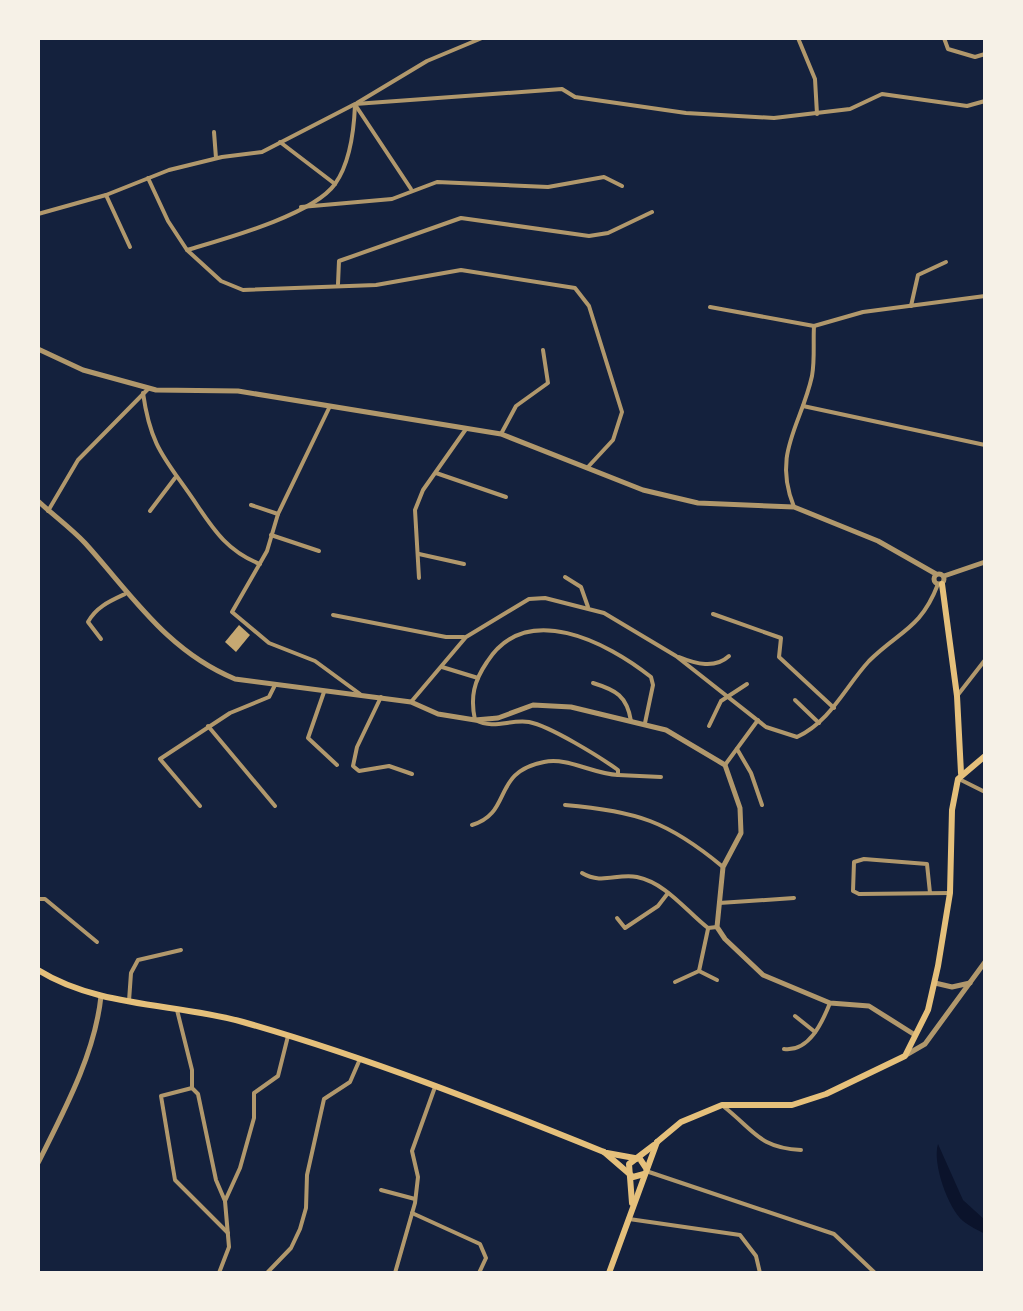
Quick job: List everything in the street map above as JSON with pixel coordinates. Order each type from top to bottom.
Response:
[{"type":"main road","points":[[632,1211],[629,1164],[681,1122],[722,1105],[792,1105],[826,1094],[905,1056],[935,983],[950,893],[952,810],[959,776],[957,696],[941,581]]},
{"type":"main road","points":[[959,776],[985,756]]},
{"type":"main road","points":[[38,970],[101,996],[240,1021],[360,1059],[437,1085],[604,1152],[637,1159],[645,1163],[646,1171]]},
{"type":"main road","points":[[609,1273],[657,1142]]},
{"type":"main road","points":[[604,1152],[629,1173],[639,1177],[646,1171]]},
{"type":"street","points":[[38,214],[216,158],[262,152],[355,104],[427,61],[482,38]]},
{"type":"street","points":[[798,38],[815,79],[817,114]]},
{"type":"street","points":[[944,38],[948,49],[961,54],[985,54]]},
{"type":"street","points":[[355,104],[562,89],[575,97],[686,113],[774,118],[850,109],[882,94],[967,106],[985,101]]},
{"type":"street","points":[[187,250],[272,223],[335,184],[354,132],[355,104]]},
{"type":"street","points":[[355,104],[411,189]]},
{"type":"street","points":[[214,132],[216,158]]},
{"type":"street","points":[[280,142],[335,184]]},
{"type":"street","points":[[301,207],[392,199],[411,189],[437,182],[548,187],[604,177],[622,186]]},
{"type":"street","points":[[148,178],[164,214],[187,250],[221,281],[243,290],[386,283],[461,270],[558,282],[580,292],[589,306],[622,412],[613,440],[587,468]]},
{"type":"street","points":[[106,195],[130,247]]},
{"type":"street","points":[[338,284],[339,261],[450,220],[485,219],[554,234],[589,236],[618,230],[652,212]]},
{"type":"street","points":[[911,306],[918,275],[946,262]]},
{"type":"street","points":[[710,307],[814,326],[863,312],[985,296]]},
{"type":"street","points":[[794,507],[787,489],[785,461],[812,373],[814,326]]},
{"type":"street","points":[[38,349],[83,370],[149,388],[238,391],[501,434],[643,490],[698,503],[794,507],[878,541],[936,574],[941,581]]},
{"type":"street","points":[[501,434],[516,406],[548,383],[543,350]]},
{"type":"street","points":[[48,511],[78,460],[149,388]]},
{"type":"street","points":[[143,393],[148,426],[175,478],[216,536],[247,559],[260,564]]},
{"type":"street","points":[[331,404],[278,514],[260,564],[232,612],[269,643],[315,661],[362,696]]},
{"type":"street","points":[[803,406],[985,445]]},
{"type":"street","points":[[419,578],[419,554],[413,525],[415,510],[467,429]]},
{"type":"street","points":[[436,473],[506,497]]},
{"type":"street","points":[[150,511],[175,478]]},
{"type":"street","points":[[38,501],[82,540],[154,626],[208,668],[235,679],[411,702],[438,714],[475,720],[498,718],[533,705],[571,707],[666,730],[725,765],[740,808],[741,833],[723,867],[717,927],[751,967],[830,1003],[869,1006],[915,1035]]},
{"type":"street","points":[[251,505],[278,514]]},
{"type":"street","points":[[271,535],[319,551]]},
{"type":"street","points":[[419,554],[464,564]]},
{"type":"street","points":[[936,574],[935,581],[941,581],[985,562]]},
{"type":"street","points":[[565,577],[581,587],[588,607]]},
{"type":"street","points":[[411,702],[466,637],[529,599],[545,598],[588,607],[676,656],[758,720],[783,734],[797,737],[819,723],[869,661],[903,636],[927,610],[941,581]]},
{"type":"street","points":[[101,639],[88,622],[89,618],[105,603],[125,594]]},
{"type":"street","points":[[713,614],[781,638],[779,657],[834,708]]},
{"type":"street","points":[[333,615],[446,637],[466,637]]},
{"type":"street","points":[[618,775],[618,770],[587,748],[534,723],[488,727],[475,720],[470,700],[478,678],[503,641],[541,630],[570,633],[602,646],[651,677],[652,695],[645,723]]},
{"type":"street","points":[[676,656],[702,665],[725,661],[729,656]]},
{"type":"street","points":[[957,696],[985,660]]},
{"type":"street","points":[[442,667],[478,678]]},
{"type":"street","points":[[593,683],[621,695],[628,704],[631,721]]},
{"type":"street","points":[[709,726],[721,701],[747,684]]},
{"type":"street","points":[[200,806],[160,759],[208,726],[269,697],[275,685]]},
{"type":"street","points":[[324,692],[308,738],[337,765]]},
{"type":"street","points":[[381,697],[357,747],[353,766],[359,771],[389,766],[412,774]]},
{"type":"street","points":[[795,700],[819,723]]},
{"type":"street","points":[[725,765],[758,720]]},
{"type":"street","points":[[208,726],[275,806]]},
{"type":"street","points":[[737,749],[751,773],[762,805]]},
{"type":"street","points":[[472,825],[485,821],[499,804],[509,778],[526,766],[556,761],[596,774],[661,777]]},
{"type":"street","points":[[959,776],[985,792]]},
{"type":"street","points":[[565,805],[631,814],[676,830],[723,867]]},
{"type":"street","points":[[930,893],[927,864],[864,859],[854,862],[853,891],[859,894],[950,893]]},
{"type":"street","points":[[582,873],[606,880],[635,876],[657,884],[708,928],[717,927]]},
{"type":"street","points":[[617,918],[625,928],[658,906],[668,893]]},
{"type":"street","points":[[719,903],[794,898]]},
{"type":"street","points":[[38,899],[45,899],[97,942]]},
{"type":"street","points":[[699,971],[708,928]]},
{"type":"street","points":[[129,1001],[131,973],[138,960],[181,950]]},
{"type":"street","points":[[905,1056],[925,1044],[985,962]]},
{"type":"street","points":[[699,971],[717,980]]},
{"type":"street","points":[[675,982],[699,971]]},
{"type":"street","points":[[935,983],[952,987],[971,983]]},
{"type":"street","points":[[38,1163],[64,1111],[99,1022],[101,996]]},
{"type":"street","points":[[784,1049],[801,1047],[815,1032],[830,1003]]},
{"type":"street","points":[[177,1010],[192,1070],[192,1088],[198,1094],[216,1180],[225,1201],[229,1247],[219,1273]]},
{"type":"street","points":[[795,1016],[815,1032]]},
{"type":"street","points":[[225,1201],[240,1168],[254,1118],[254,1093],[278,1076],[288,1036]]},
{"type":"street","points":[[267,1273],[291,1248],[300,1229],[306,1208],[307,1175],[324,1099],[350,1082],[360,1059]]},
{"type":"street","points":[[395,1273],[415,1199],[418,1177],[412,1151],[437,1085]]},
{"type":"street","points":[[192,1088],[161,1096],[171,1172],[175,1180],[228,1233]]},
{"type":"street","points":[[722,1105],[766,1144],[776,1149],[801,1150]]},
{"type":"street","points":[[646,1171],[834,1234],[875,1273]]},
{"type":"street","points":[[381,1190],[415,1199]]},
{"type":"street","points":[[412,1213],[480,1244],[486,1258],[479,1273]]},
{"type":"street","points":[[629,1219],[740,1235],[756,1256],[760,1273]]},
{"type":"water","points":[[938,1144],[963,1200],[985,1220],[985,1234],[963,1221],[952,1206],[939,1173]]},
{"type":"building","points":[[239,625],[250,635],[236,652],[225,642]]}]
